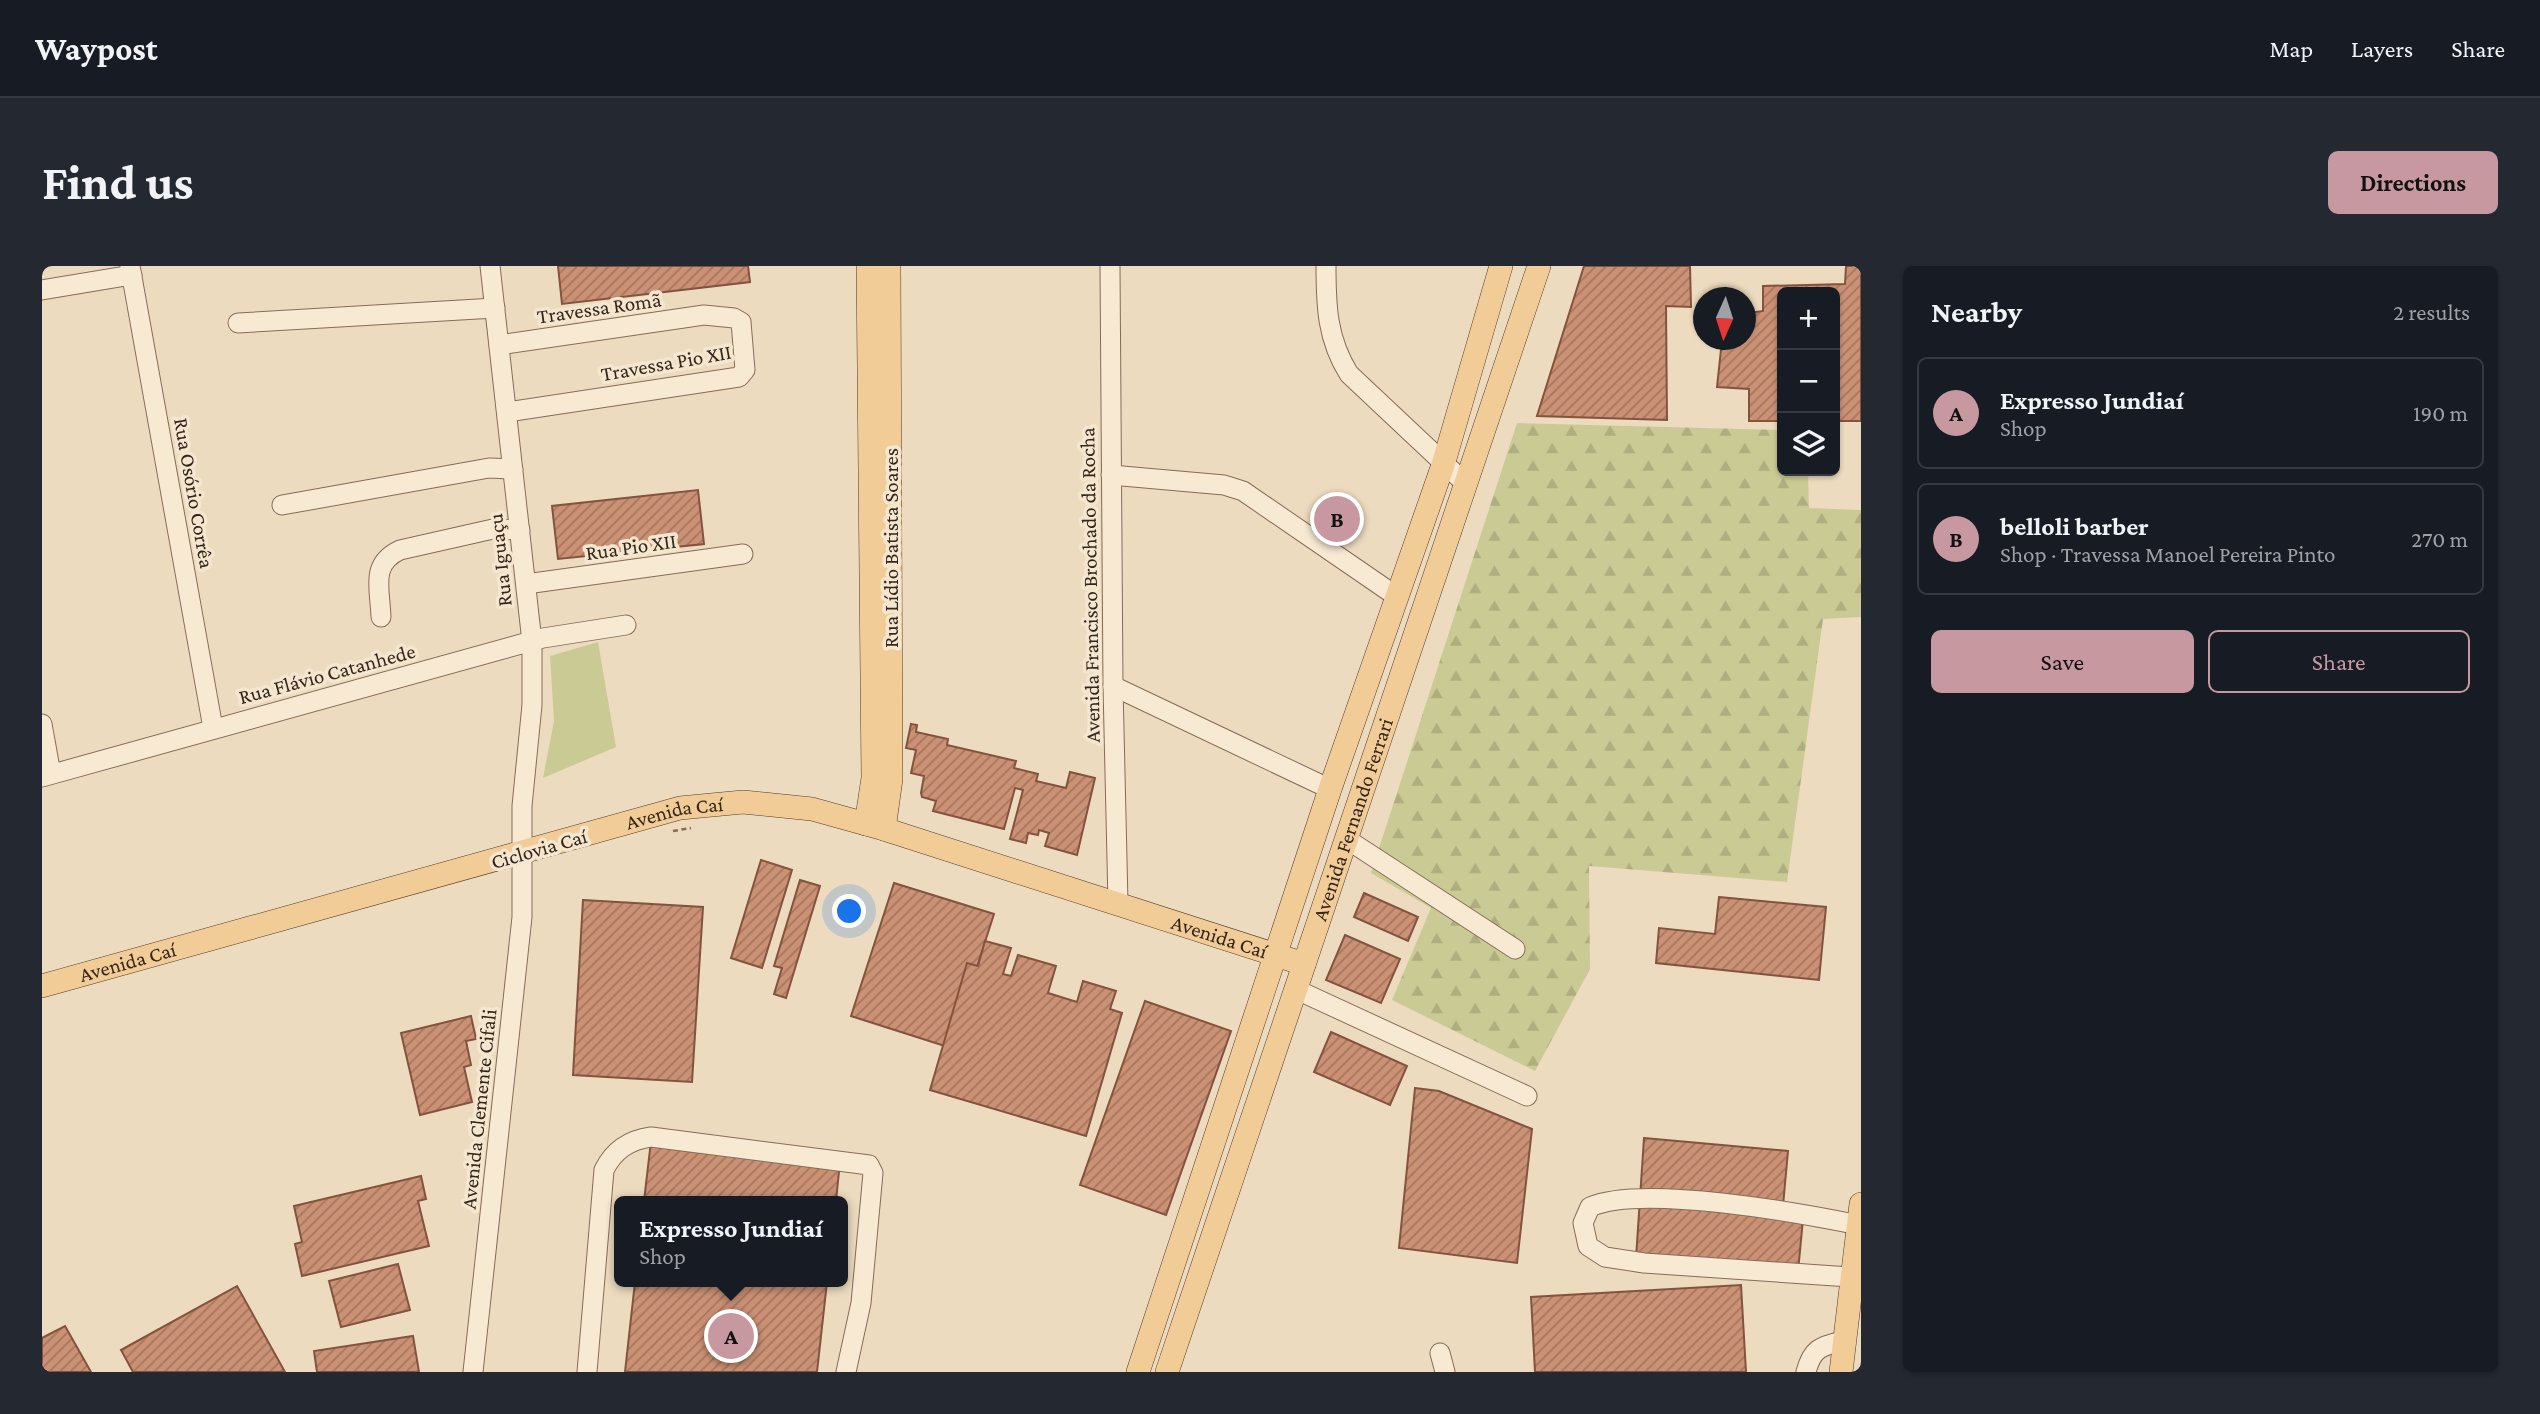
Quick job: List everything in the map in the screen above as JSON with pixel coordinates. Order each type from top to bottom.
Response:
[{"type":"main road","name":"Rua Lídio Batista Soares","points":[[868,266],[881,441]]},
{"type":"main road","name":"Rua Lídio Batista Soares","points":[[875,827],[891,779],[882,703],[881,441],[889,266]]},
{"type":"main road","name":"Avenida Fernando Ferrari","points":[[1138,1372],[1330,789],[1443,465],[1501,266]]},
{"type":"main road","name":"Avenida Fernando Ferrari","points":[[1167,1372],[1539,266]]},
{"type":"main road","name":"Avenida Caí","points":[[42,986],[680,808],[708,804],[777,803],[875,827],[1304,964]]},
{"type":"main road","points":[[1841,1372],[1850,1277],[1860,1228]]},
{"type":"main road","points":[[1184,1237],[1211,1244]]},
{"type":"street","name":"Rua Iguaçu","points":[[490,266],[532,642],[532,705],[522,806],[523,851]]},
{"type":"street","name":"Avenida Francisco Brochado da Rocha","points":[[1111,266],[1113,686],[1118,903]]},
{"type":"street","points":[[1326,266],[1326,312],[1337,355],[1364,392],[1466,484]]},
{"type":"street","points":[[42,290],[131,271]]},
{"type":"street","name":"Rua Osório Corrêa","points":[[131,271],[213,728]]},
{"type":"street","points":[[237,323],[495,308]]},
{"type":"street","name":"Travessa Romã","points":[[499,345],[704,315]]},
{"type":"street","name":"Travessa Pio XII","points":[[507,412],[743,374],[741,322],[734,317],[704,315]]},
{"type":"street","points":[[282,505],[489,468],[513,469]]},
{"type":"street","points":[[1111,475],[1224,485],[1243,491],[1396,596]]},
{"type":"street","points":[[381,617],[379,567],[385,557],[400,550],[493,529],[520,530]]},
{"type":"street","name":"Rua Pio XII","points":[[526,584],[743,554]]},
{"type":"street","name":"Rua Flávio Catanhede","points":[[47,776],[532,642],[626,625]]},
{"type":"street","points":[[1113,686],[1330,789]]},
{"type":"street","points":[[42,724],[47,776]]},
{"type":"street","points":[[1348,840],[1515,949]]},
{"type":"street","name":"Avenida Clemente Cifali","points":[[473,1372],[523,917],[523,851]]},
{"type":"street","points":[[1295,989],[1527,1096]]},
{"type":"street","points":[[587,1372],[604,1170],[622,1147],[636,1139],[651,1137],[869,1166],[873,1173],[861,1303],[846,1372]]},
{"type":"street","points":[[1850,1277],[1657,1264],[1605,1257],[1588,1246],[1583,1223],[1590,1207],[1608,1199],[1702,1201],[1860,1228]]},
{"type":"street","points":[[1806,1372],[1816,1348],[1843,1341]]},
{"type":"street","points":[[1440,1353],[1445,1372]]},
{"type":"path","points":[[673,832],[699,827]]},
{"type":"green space","points":[[1517,423],[1777,430],[1777,476],[1808,476],[1809,508],[1861,510],[1861,617],[1823,619],[1787,882],[1589,866],[1590,969],[1535,1071],[1392,1000],[1431,908],[1371,873]]},
{"type":"green space","points":[[598,642],[616,747],[543,778],[554,721],[550,656]]},
{"type":"building","points":[[558,266],[748,266],[750,282],[562,304]]},
{"type":"building","points":[[1584,266],[1690,266],[1691,307],[1666,306],[1667,420],[1537,416]]},
{"type":"building","points":[[1846,266],[1861,266],[1861,421],[1840,421],[1840,287],[1777,287],[1777,421],[1749,421],[1749,389],[1717,387],[1721,350],[1756,350],[1756,312],[1763,311],[1763,286],[1845,284]]},
{"type":"building","points":[[698,490],[704,544],[558,559],[552,506]]},
{"type":"building","points":[[911,724],[917,725],[916,732],[948,739],[947,745],[1016,761],[1014,768],[1038,774],[1036,781],[1066,788],[1070,772],[1095,778],[1077,855],[1045,846],[1049,833],[1039,830],[1038,835],[1028,833],[1026,843],[1010,839],[1023,790],[1015,788],[1004,829],[933,811],[936,801],[922,797],[924,776],[911,773],[916,750],[906,748]]},
{"type":"building","points":[[761,860],[792,870],[762,968],[731,958]]},
{"type":"building","points":[[800,880],[820,886],[786,998],[774,994],[782,968],[774,966]]},
{"type":"building","points":[[894,883],[994,914],[951,1048],[851,1016]]},
{"type":"building","points":[[1364,893],[1418,917],[1408,941],[1354,917]]},
{"type":"building","points":[[1719,897],[1826,907],[1819,980],[1656,963],[1659,928],[1715,934]]},
{"type":"building","points":[[583,900],[703,907],[692,1082],[573,1075]]},
{"type":"building","points":[[1345,935],[1400,959],[1381,1003],[1326,980]]},
{"type":"building","points":[[985,941],[1011,948],[1003,974],[1011,976],[1018,955],[1056,966],[1048,993],[1077,1002],[1083,981],[1116,991],[1110,1009],[1122,1013],[1086,1136],[930,1090],[967,963],[978,966]]},
{"type":"building","points":[[1145,1001],[1231,1031],[1166,1215],[1080,1185]]},
{"type":"building","points":[[471,1016],[476,1039],[466,1041],[471,1065],[464,1067],[472,1102],[420,1115],[401,1033]]},
{"type":"building","points":[[1331,1032],[1407,1066],[1390,1105],[1314,1072]]},
{"type":"building","points":[[1415,1088],[1439,1091],[1532,1129],[1517,1263],[1399,1248]]},
{"type":"building","points":[[1644,1138],[1788,1151],[1782,1217],[1803,1219],[1798,1272],[1636,1258]]},
{"type":"building","points":[[651,1141],[840,1162],[837,1196],[645,1196]]},
{"type":"building","points":[[421,1176],[426,1199],[418,1201],[429,1246],[302,1276],[295,1244],[302,1242],[294,1206]]},
{"type":"building","points":[[398,1264],[410,1310],[341,1327],[329,1281]]},
{"type":"building","points":[[1741,1285],[1746,1372],[1535,1372],[1531,1297]]},
{"type":"building","points":[[237,1286],[285,1372],[133,1372],[121,1350]]},
{"type":"building","points":[[634,1287],[826,1287],[817,1372],[625,1372]]},
{"type":"building","points":[[65,1326],[91,1372],[42,1372],[42,1338]]},
{"type":"building","points":[[413,1336],[419,1372],[317,1372],[314,1351]]},
{"type":"place","name":"belloli barber","points":[[1337,519]]},
{"type":"place","name":"Expresso Jundiaí","points":[[731,1336]]}]
